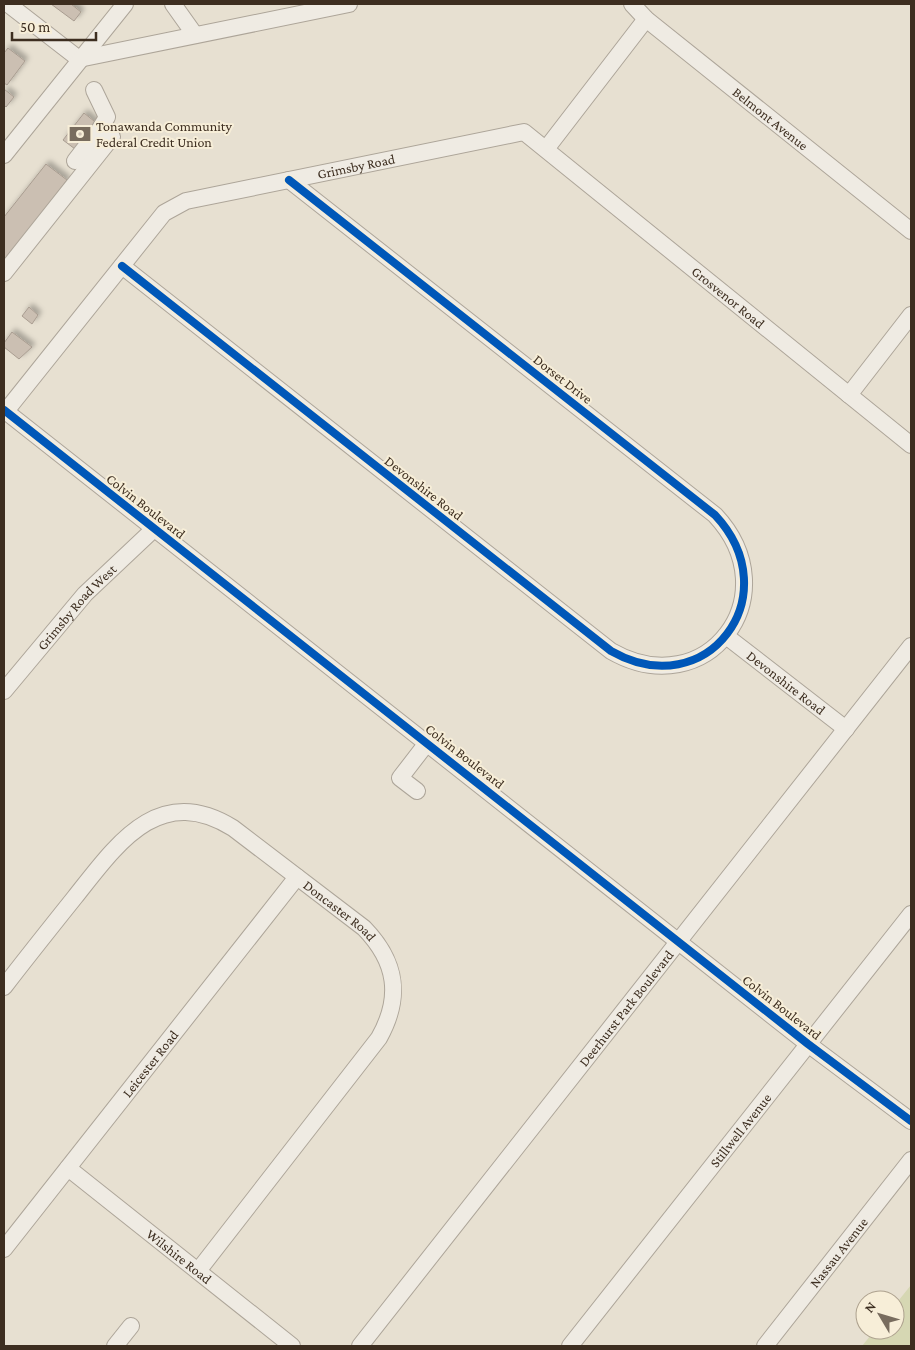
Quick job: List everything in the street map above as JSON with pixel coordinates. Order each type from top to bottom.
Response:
[{"type":"street","points":[[4,154],[125,4]]},
{"type":"street","points":[[173,4],[195,35]]},
{"type":"street","points":[[11,8],[79,59],[349,4]]},
{"type":"street","name":"Belmont Avenue","points":[[632,4],[646,19],[911,232]]},
{"type":"street","points":[[546,149],[646,19]]},
{"type":"street","points":[[4,273],[100,136],[107,113],[94,90]]},
{"type":"street","name":"Grimsby Road","points":[[5,410],[164,213],[176,205],[524,132],[546,149]]},
{"type":"street","points":[[75,161],[100,136]]},
{"type":"street","name":"Grosvenor Road","points":[[546,149],[911,445]]},
{"type":"street","name":"Dorset Drive","points":[[289,180],[715,515],[726,526],[738,547],[745,579],[740,610],[726,636]]},
{"type":"street","name":"Devonshire Road","points":[[122,266],[611,651],[635,664],[664,667],[691,661],[705,654],[726,636],[846,729]]},
{"type":"street","points":[[849,395],[911,315]]},
{"type":"street","name":"Colvin Boulevard","points":[[5,410],[808,1044],[911,1120]]},
{"type":"street","name":"Grimsby Road West","points":[[4,691],[85,594],[155,528]]},
{"type":"street","name":"Deerhurst Park Boulevard","points":[[360,1346],[911,646]]},
{"type":"street","points":[[417,791],[394,782],[427,743]]},
{"type":"street","name":"Doncaster Road","points":[[4,987],[114,848],[139,826],[155,818],[183,811],[218,818],[297,877],[375,940],[390,967],[393,996],[391,1011],[379,1038],[198,1271]]},
{"type":"street","name":"Leicester Road","points":[[4,1249],[297,877]]},
{"type":"street","name":"Stillwell Avenue","points":[[570,1346],[911,914]]},
{"type":"street","name":"Nassau Avenue","points":[[765,1346],[911,1160]]},
{"type":"street","name":"Wilshire Road","points":[[68,1168],[292,1346]]},
{"type":"street","points":[[115,1346],[131,1326]]},
{"type":"green space","points":[[911,1285],[911,1346],[862,1346],[867,1340],[905,1340],[905,1292]]},
{"type":"building","points":[[51,4],[71,4],[81,12],[74,21]]},
{"type":"building","points":[[8,48],[25,61],[7,85],[4,83],[4,53]]},
{"type":"building","points":[[4,89],[14,97],[6,107],[4,105]]},
{"type":"building","name":"Tonawanda Community Federal Credit Union","points":[[84,113],[99,125],[79,152],[63,140]]},
{"type":"building","points":[[46,164],[67,180],[31,227],[27,237],[24,235],[9,254],[12,257],[7,263],[4,260],[4,217]]},
{"type":"building","points":[[29,307],[38,315],[32,324],[22,316]]},
{"type":"building","points":[[12,332],[32,347],[19,359],[4,347],[4,343]]},
{"type":"cycle path","points":[[122,266],[611,651],[646,664],[678,664],[706,653],[727,634],[740,608],[744,578],[736,546],[715,515],[289,180]]},
{"type":"cycle path","points":[[4,410],[808,1044],[911,1121]]},
{"type":"place","name":"Tonawanda Community Federal Credit Union","points":[[80,134]]}]
